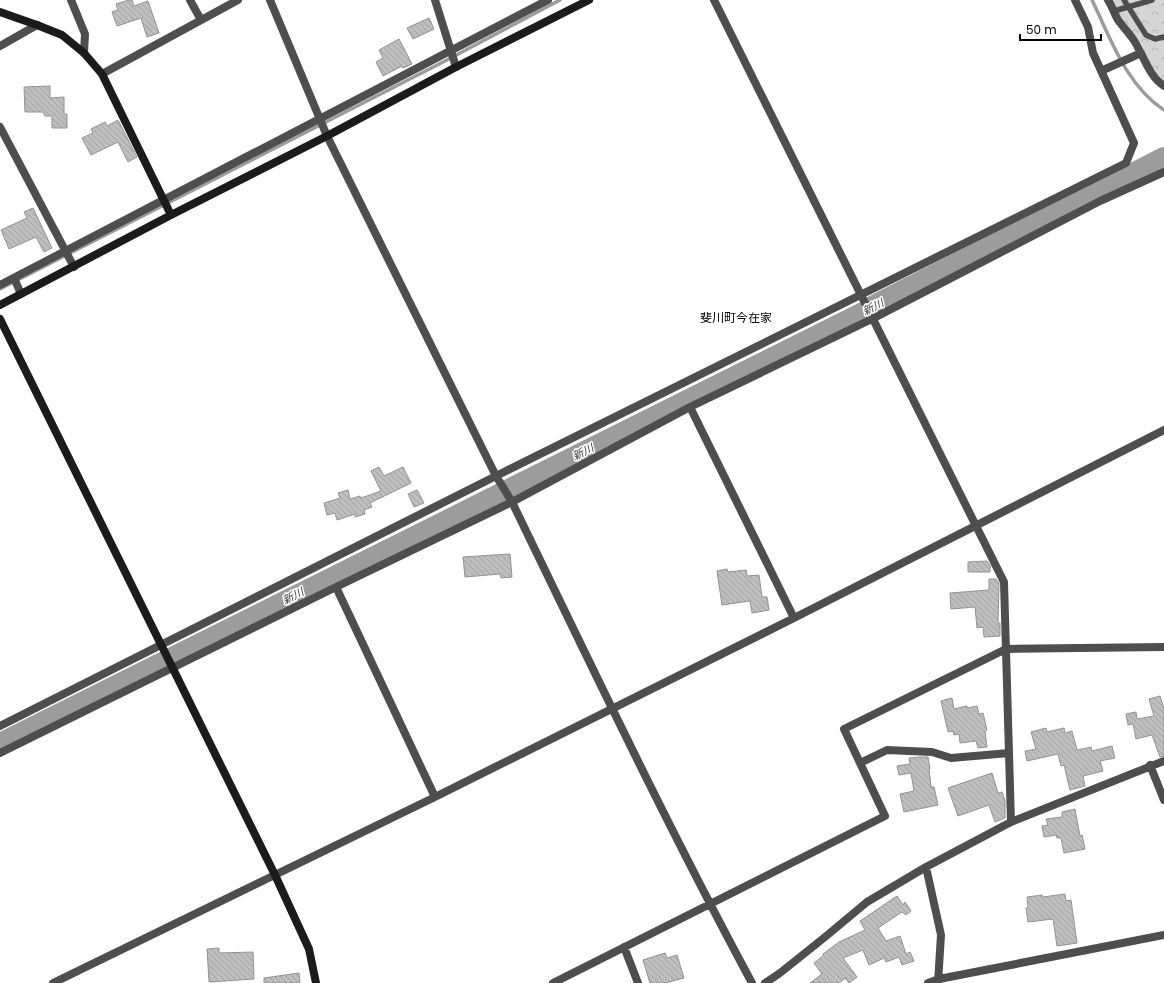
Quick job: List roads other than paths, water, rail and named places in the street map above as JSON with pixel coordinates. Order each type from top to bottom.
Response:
[{"type":"street","points":[[71,0],[85,34],[84,53]]},
{"type":"street","points":[[190,0],[201,20]]},
{"type":"street","points":[[102,74],[238,0]]},
{"type":"street","points":[[270,0],[326,136],[498,480],[512,502],[611,709],[709,904],[752,983]]},
{"type":"street","points":[[435,0],[456,67]]},
{"type":"street","points":[[0,285],[548,0]]},
{"type":"street","points":[[0,305],[456,67],[589,0]]},
{"type":"street","points":[[714,0],[874,318],[1004,582],[1011,822]]},
{"type":"street","points":[[0,726],[163,648],[863,297],[1126,163],[1134,144],[1105,70],[1093,53],[1088,27],[1075,0]]},
{"type":"street","points":[[1108,0],[1148,68],[1159,83],[1164,86]]},
{"type":"street","points":[[0,12],[62,35],[84,53],[102,74],[172,215]]},
{"type":"street","points":[[0,46],[37,25]]},
{"type":"street","points":[[1105,70],[1140,54]]},
{"type":"street","points":[[1,132],[74,267]]},
{"type":"street","points":[[0,753],[172,667],[512,502],[690,407],[874,318],[1100,201],[1164,172]]},
{"type":"street","points":[[14,278],[21,294]]},
{"type":"street","points":[[0,319],[275,874],[309,949],[316,983]]},
{"type":"street","points":[[690,407],[794,618]]},
{"type":"street","points":[[53,983],[435,797],[794,618],[1164,430]]},
{"type":"street","points":[[336,587],[435,797]]},
{"type":"street","points":[[553,983],[885,816],[844,729],[1006,649],[1164,648]]},
{"type":"street","points":[[860,763],[887,750],[932,752],[951,758],[1009,753]]},
{"type":"street","points":[[765,983],[826,937],[866,902],[926,867],[1011,822],[1150,765],[1164,761]]},
{"type":"street","points":[[1150,765],[1164,800]]},
{"type":"street","points":[[926,867],[941,935],[938,981]]},
{"type":"street","points":[[928,983],[1164,935]]},
{"type":"street","points":[[624,947],[638,983]]},
{"type":"lane","points":[[1124,0],[1146,35],[1155,39],[1164,37]]},
{"type":"lane","points":[[1114,11],[1152,0]]},
{"type":"waterway","points":[[0,289],[445,61],[560,0]]},
{"type":"waterway","points":[[1092,0],[1121,60],[1139,88],[1164,110]]},
{"type":"waterway","name":"新川","points":[[0,743],[871,308],[872,306],[1164,157]]},
{"type":"district","name":"斐川町今在家","points":[[736,317]]}]
